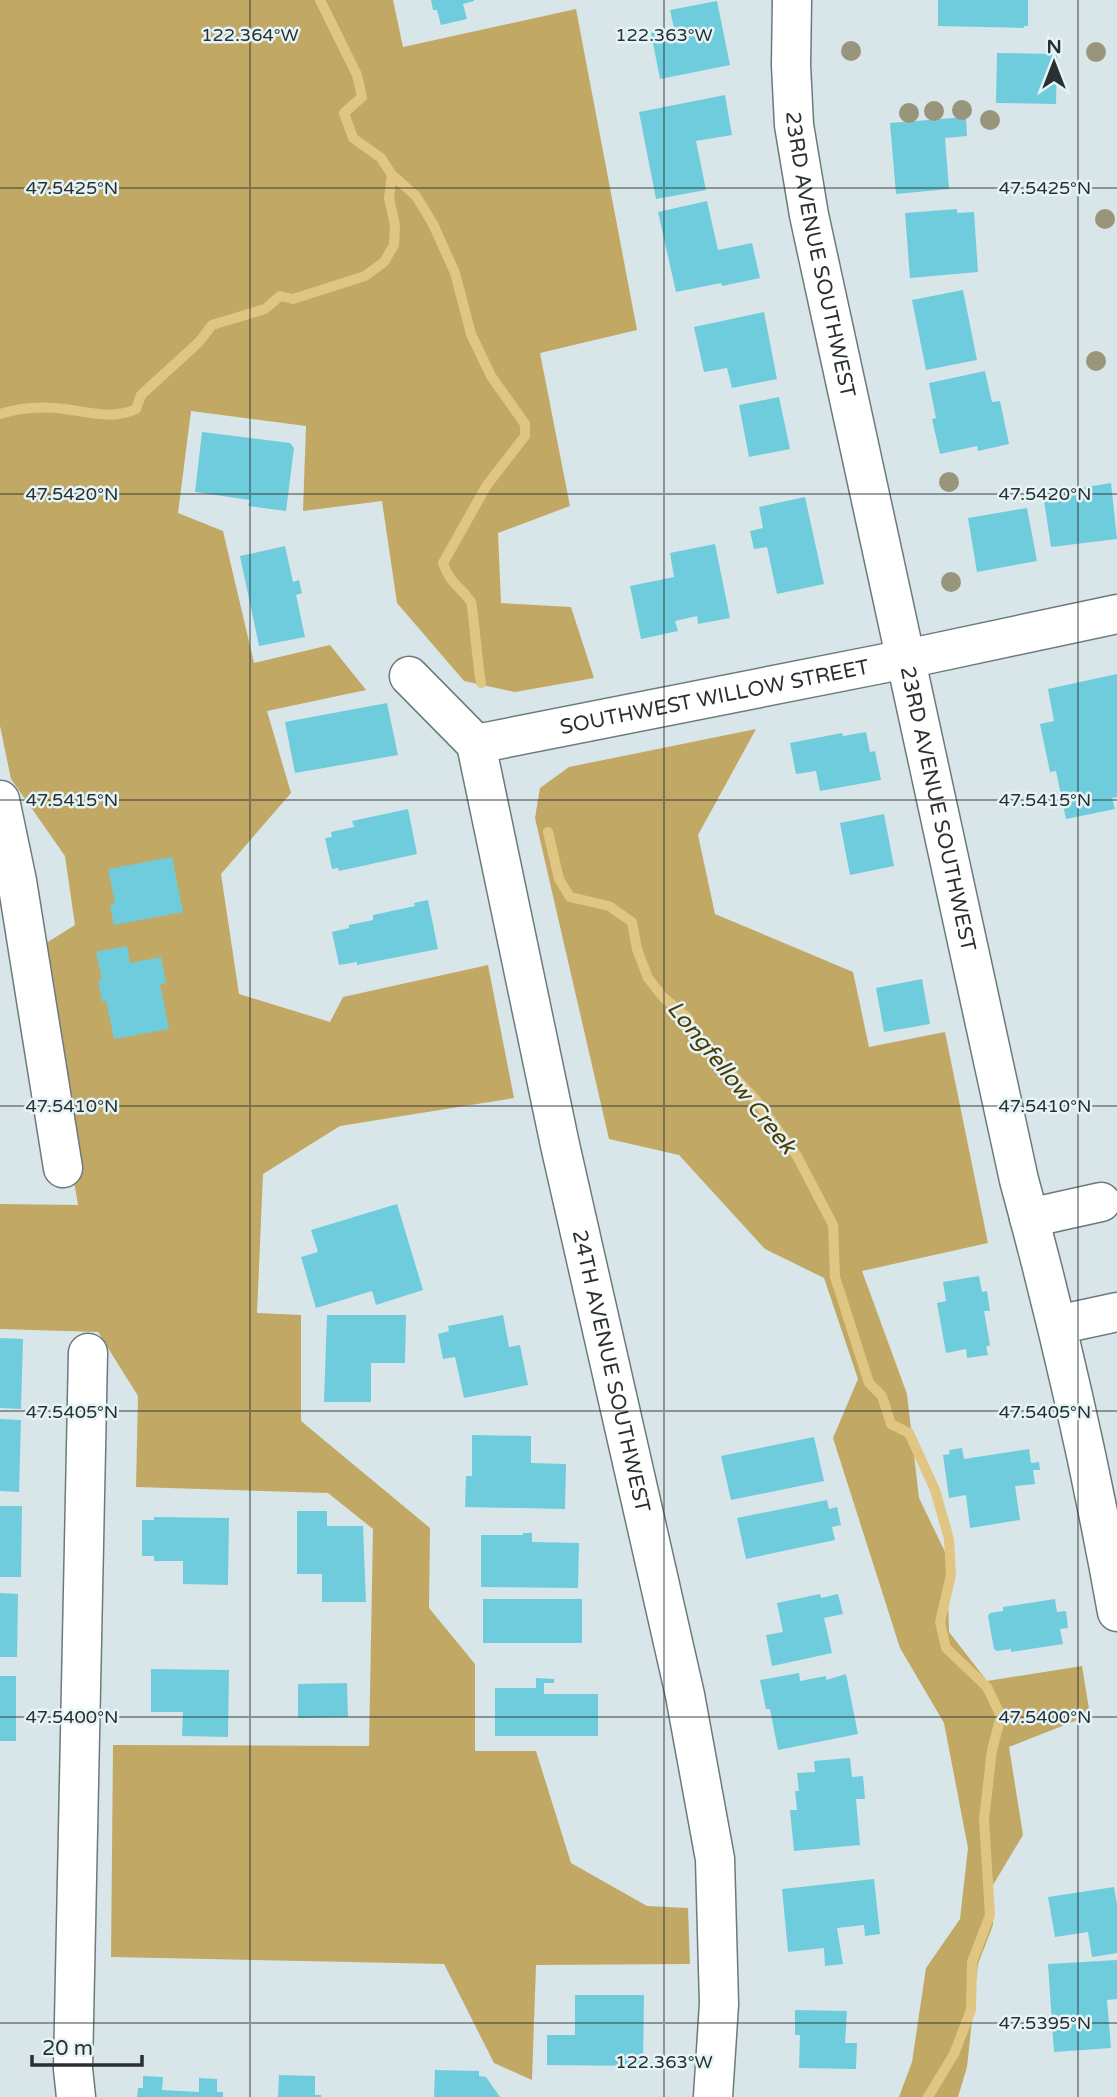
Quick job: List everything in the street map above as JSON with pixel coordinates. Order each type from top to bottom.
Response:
[{"type":"street","name":"23RD AVENUE SOUTHWEST","points":[[792,0],[794,125],[809,215],[1013,1154],[1057,1325],[1095,1491],[1117,1612]]},
{"type":"street","name":"SOUTHWEST WILLOW STREET","points":[[476,744],[906,659],[1117,614]]},
{"type":"street","points":[[409,676],[476,744]]},
{"type":"street","name":"24TH AVENUE SOUTHWEST","points":[[476,744],[560,1145],[685,1695],[715,1858],[719,2004],[713,2097]]},
{"type":"street","points":[[0,800],[17,881],[63,1168]]},
{"type":"street","points":[[1029,1218],[1101,1202]]},
{"type":"street","points":[[1057,1325],[1117,1312]]},
{"type":"street","points":[[76,2097],[73,2069],[88,1353]]},
{"type":"shaded area","points":[[0,0],[393,0],[403,47],[576,9],[637,330],[540,353],[570,506],[498,533],[501,603],[571,607],[594,678],[515,692],[464,681],[397,603],[382,501],[303,511],[306,426],[191,411],[178,513],[223,531],[254,663],[330,645],[366,690],[267,711],[291,793],[221,874],[239,994],[330,1022],[343,997],[488,965],[514,1098],[340,1126],[263,1174],[257,1313],[301,1315],[301,1421],[430,1528],[429,1608],[475,1664],[475,1751],[536,1751],[571,1863],[647,1906],[688,1908],[690,1964],[536,1965],[532,2080],[494,2063],[444,1964],[111,1957],[113,1745],[369,1746],[373,1529],[328,1493],[136,1487],[138,1396],[98,1332],[0,1329],[0,1204],[78,1205],[35,950],[75,925],[65,856],[11,779],[0,726]]},
{"type":"shaded area","points":[[756,729],[698,835],[715,914],[853,972],[869,1047],[945,1032],[988,1243],[862,1271],[907,1394],[919,1498],[947,1556],[949,1632],[987,1681],[1082,1666],[1090,1715],[1009,1747],[1023,1835],[993,1885],[993,1925],[978,1964],[967,2067],[958,2097],[899,2097],[912,2062],[926,1968],[960,1919],[968,1848],[944,1723],[900,1648],[833,1438],[858,1379],[824,1278],[765,1249],[679,1155],[609,1139],[535,818],[540,788],[569,767]]},
{"type":"building","points":[[431,0],[474,1],[463,4],[467,19],[441,25]]},
{"type":"building","points":[[938,0],[1028,0],[1028,26],[938,26]]},
{"type":"building","points":[[717,1],[730,65],[660,79],[651,33],[674,28],[670,10]]},
{"type":"building","points":[[997,53],[1057,54],[1056,104],[996,103]]},
{"type":"building","points":[[725,95],[732,135],[696,141],[706,190],[656,199],[639,112]]},
{"type":"building","points":[[966,117],[967,136],[945,138],[949,189],[896,194],[890,123]]},
{"type":"building","points":[[707,201],[718,250],[752,243],[760,278],[676,292],[658,212]]},
{"type":"building","points":[[957,209],[957,213],[974,212],[978,272],[910,278],[905,213]]},
{"type":"building","points":[[963,290],[977,360],[926,370],[912,300]]},
{"type":"building","points":[[764,312],[777,379],[732,388],[727,368],[704,372],[694,327]]},
{"type":"building","points":[[985,371],[992,402],[1000,401],[1009,444],[978,451],[977,446],[940,454],[932,419],[936,418],[929,383]]},
{"type":"building","points":[[779,397],[790,449],[749,457],[739,405]]},
{"type":"building","points":[[202,432],[290,443],[294,448],[286,511],[248,506],[250,500],[195,492]]},
{"type":"building","points":[[1111,483],[1117,539],[1051,547],[1043,494]]},
{"type":"building","points":[[805,497],[824,584],[777,594],[767,547],[754,549],[750,531],[763,528],[759,507]]},
{"type":"building","points":[[1027,508],[1037,561],[977,572],[968,518]]},
{"type":"building","points":[[715,544],[730,618],[698,624],[697,616],[675,621],[678,631],[641,639],[630,586],[674,577],[670,553]]},
{"type":"building","points":[[285,546],[293,582],[299,580],[302,593],[296,595],[305,637],[259,646],[240,556]]},
{"type":"building","points":[[1117,674],[1117,797],[1112,798],[1115,809],[1066,819],[1056,771],[1050,772],[1040,724],[1054,721],[1048,689]]},
{"type":"building","points":[[387,703],[398,755],[295,773],[285,722]]},
{"type":"building","points":[[866,732],[870,752],[875,751],[881,780],[820,791],[816,771],[796,774],[790,743],[842,733],[843,736]]},
{"type":"building","points":[[408,809],[417,854],[339,871],[338,868],[332,869],[325,838],[332,837],[331,832],[354,827],[352,821]]},
{"type":"building","points":[[884,814],[894,866],[850,875],[840,823]]},
{"type":"building","points":[[172,857],[183,912],[114,925],[110,905],[115,904],[108,869]]},
{"type":"building","points":[[428,900],[438,949],[357,965],[357,962],[339,965],[332,932],[373,920],[373,915],[415,906],[414,903]]},
{"type":"building","points":[[127,946],[130,963],[161,957],[166,983],[160,984],[169,1029],[114,1039],[106,1000],[102,1002],[98,980],[102,979],[96,952]]},
{"type":"building","points":[[922,979],[930,1024],[884,1032],[876,988]]},
{"type":"building","points":[[397,1204],[423,1290],[376,1305],[372,1291],[316,1308],[301,1257],[318,1252],[311,1230]]},
{"type":"building","points":[[979,1276],[982,1292],[987,1291],[990,1311],[984,1311],[990,1345],[986,1347],[988,1355],[967,1358],[966,1349],[946,1353],[937,1303],[946,1301],[943,1282]]},
{"type":"building","points":[[327,1315],[406,1315],[405,1363],[371,1363],[371,1402],[324,1402]]},
{"type":"building","points":[[503,1315],[509,1347],[520,1345],[528,1385],[464,1398],[455,1357],[443,1359],[438,1334],[449,1331],[448,1326]]},
{"type":"building","points":[[0,1338],[23,1339],[21,1409],[0,1408]]},
{"type":"building","points":[[0,1419],[21,1420],[19,1492],[0,1491]]},
{"type":"building","points":[[472,1435],[531,1436],[531,1463],[566,1464],[565,1509],[465,1507],[466,1476],[472,1476]]},
{"type":"building","points":[[814,1437],[824,1481],[731,1500],[721,1456]]},
{"type":"building","points":[[962,1448],[964,1459],[1029,1449],[1031,1463],[1039,1462],[1040,1470],[1033,1470],[1035,1484],[1015,1486],[1020,1520],[970,1528],[966,1495],[949,1498],[943,1455],[950,1454],[949,1450]]},
{"type":"building","points":[[827,1500],[829,1509],[837,1507],[841,1525],[832,1527],[835,1540],[746,1559],[737,1518]]},
{"type":"building","points":[[0,1506],[22,1506],[21,1577],[0,1577]]},
{"type":"building","points":[[297,1511],[327,1511],[327,1526],[363,1526],[366,1602],[322,1602],[322,1574],[297,1574]]},
{"type":"building","points":[[154,1517],[229,1518],[228,1585],[183,1584],[183,1561],[154,1561],[154,1556],[142,1556],[142,1520],[154,1520]]},
{"type":"building","points":[[532,1533],[532,1542],[579,1543],[578,1588],[481,1587],[481,1535]]},
{"type":"building","points":[[0,1593],[18,1594],[17,1657],[0,1657]]},
{"type":"building","points":[[820,1594],[821,1598],[838,1594],[843,1614],[824,1618],[832,1653],[772,1666],[766,1635],[783,1632],[777,1603]]},
{"type":"building","points":[[483,1599],[582,1599],[582,1643],[483,1643]]},
{"type":"building","points":[[1055,1599],[1057,1612],[1066,1611],[1068,1628],[1060,1629],[1063,1644],[1011,1652],[1011,1649],[994,1649],[988,1616],[990,1613],[1003,1611],[1003,1607]]},
{"type":"building","points":[[151,1669],[229,1670],[228,1737],[182,1736],[183,1712],[151,1712]]},
{"type":"building","points":[[799,1673],[800,1681],[826,1676],[826,1680],[846,1674],[858,1734],[778,1750],[770,1709],[766,1709],[760,1680]]},
{"type":"building","points":[[0,1676],[16,1676],[16,1741],[0,1741]]},
{"type":"building","points":[[536,1678],[554,1679],[554,1683],[544,1683],[544,1694],[598,1694],[598,1736],[495,1736],[495,1688],[536,1688]]},
{"type":"building","points":[[347,1683],[348,1717],[298,1718],[298,1684]]},
{"type":"building","points":[[850,1758],[852,1777],[863,1776],[865,1799],[856,1799],[860,1845],[794,1851],[790,1810],[797,1810],[797,1773],[815,1772],[814,1761]]},
{"type":"building","points":[[874,1879],[880,1934],[865,1936],[864,1925],[837,1928],[843,1964],[825,1966],[824,1948],[788,1952],[782,1889]]},
{"type":"building","points":[[1114,1887],[1117,1904],[1117,1953],[1092,1957],[1088,1932],[1055,1937],[1048,1897]]},
{"type":"building","points":[[1117,1960],[1117,1999],[1107,2000],[1111,2048],[1054,2052],[1048,1964]]},
{"type":"building","points":[[575,1995],[644,1995],[643,2066],[547,2065],[547,2035],[575,2035]]},
{"type":"building","points":[[795,2010],[847,2011],[845,2043],[857,2043],[856,2069],[799,2068],[800,2035],[795,2035]]},
{"type":"building","points":[[435,2070],[479,2071],[479,2076],[486,2077],[500,2097],[434,2097]]},
{"type":"building","points":[[279,2075],[315,2076],[315,2095],[321,2097],[278,2097]]},
{"type":"building","points":[[143,2076],[163,2077],[162,2090],[199,2092],[199,2078],[217,2079],[217,2092],[223,2092],[223,2097],[137,2097],[138,2088],[143,2088]]},
{"type":"waterway","name":"Longfellow Creek","points":[[320,0],[357,75],[362,97],[344,113],[353,138],[381,158],[392,175],[416,196],[433,224],[455,273],[471,334],[491,376],[525,424],[525,436],[487,485],[443,563],[452,580],[471,602],[481,683]]},
{"type":"waterway","points":[[0,414],[41,407],[101,414],[119,414],[136,409],[141,395],[199,342],[212,325],[265,309],[280,296],[293,299],[365,276],[384,262],[394,245],[395,225],[389,198],[392,175]]},
{"type":"waterway","name":"Longfellow Creek","points":[[548,832],[559,879],[570,897],[609,906],[632,922],[637,949],[648,978],[663,997],[688,1018],[695,1035],[755,1099],[797,1156],[833,1225],[835,1277],[869,1383],[882,1396],[891,1424],[909,1433],[935,1490],[949,1539],[951,1575],[940,1622],[946,1648],[987,1687],[1001,1716],[992,1750],[984,1819],[990,1915],[972,1962],[971,2010],[954,2054],[928,2097]]}]
